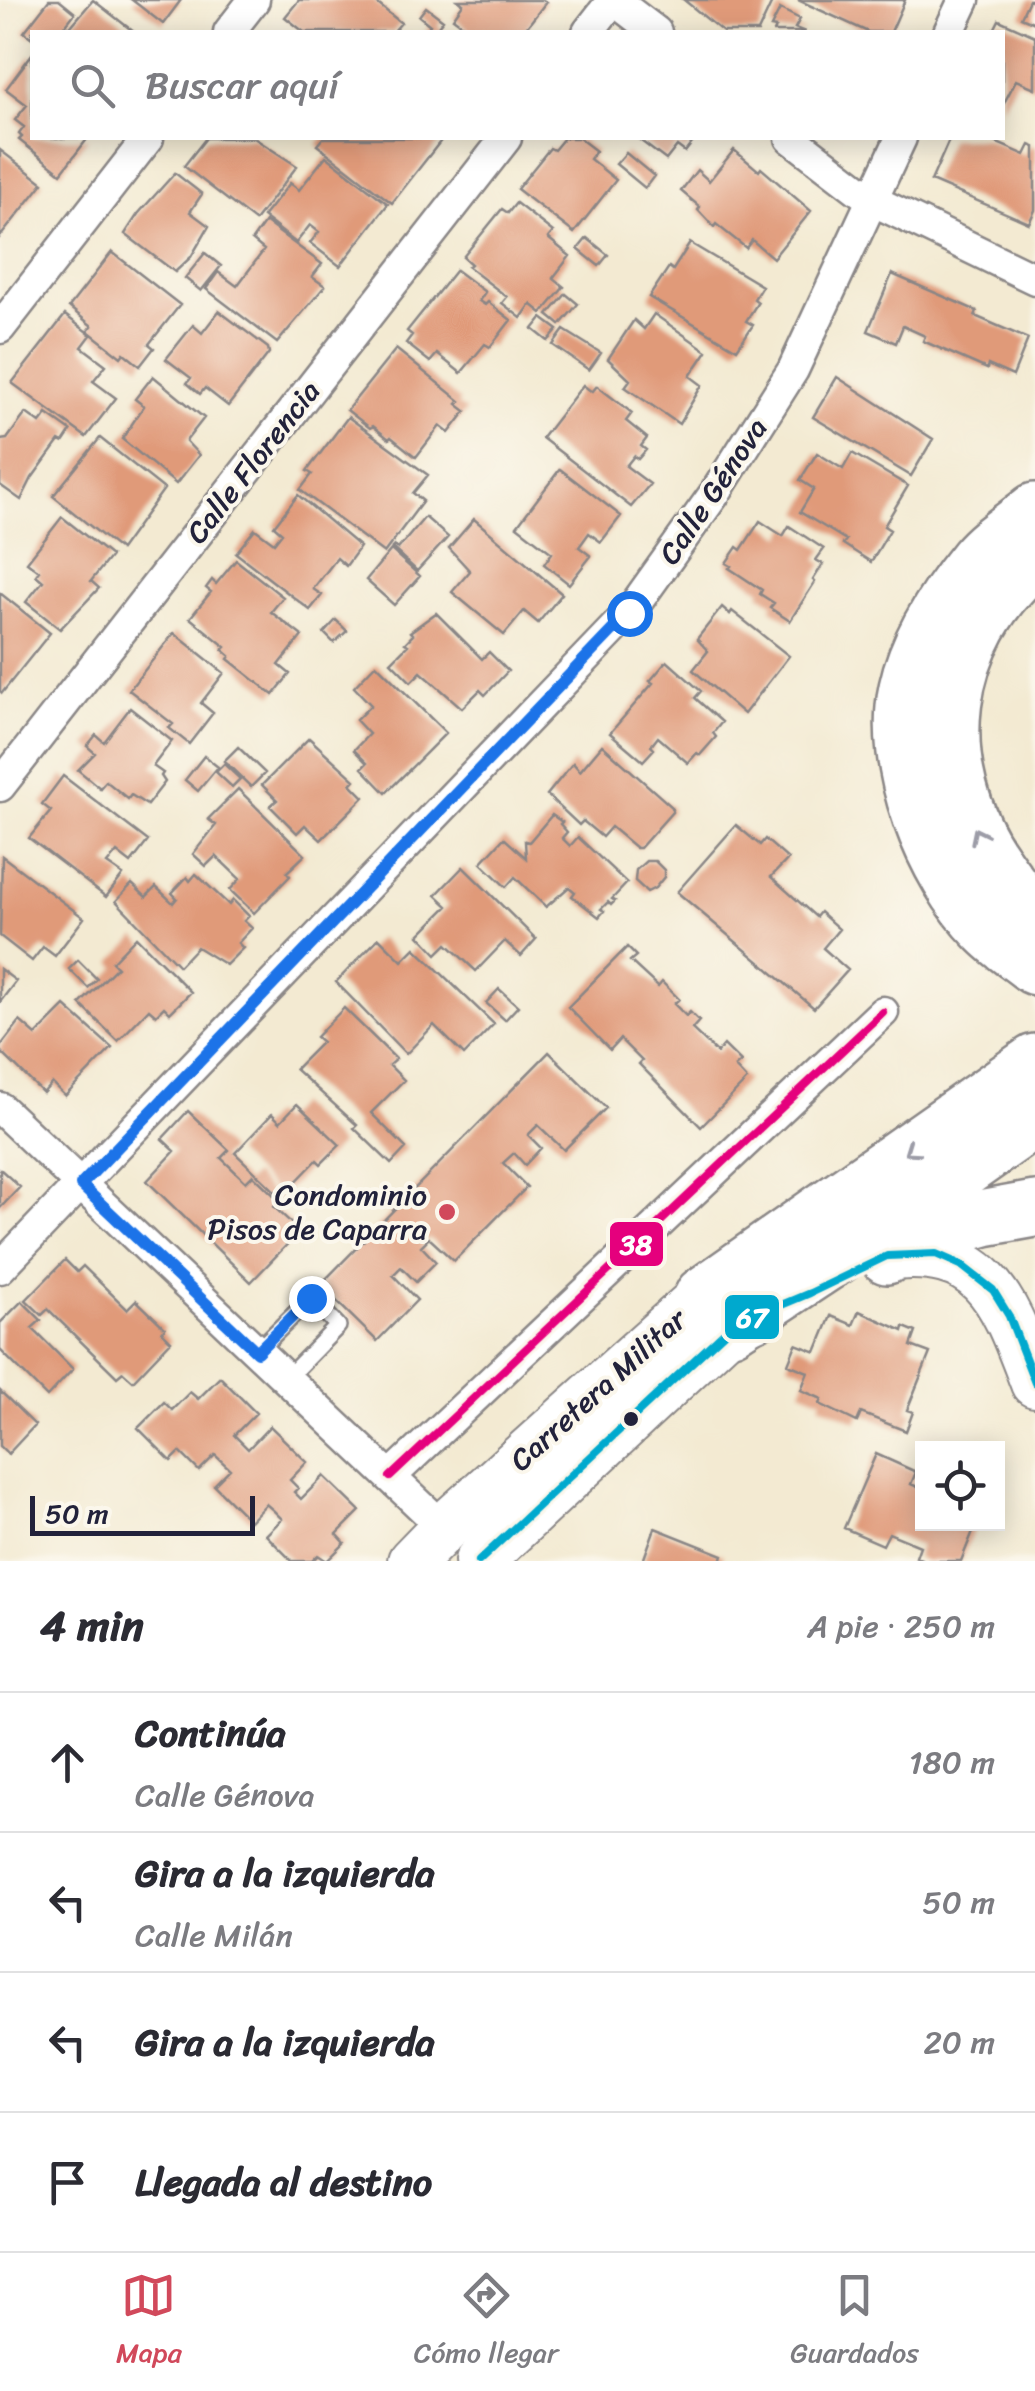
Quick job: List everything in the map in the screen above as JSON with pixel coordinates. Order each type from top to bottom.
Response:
[{"type":"highway","points":[[1035,475],[951,545],[908,625],[904,647],[908,763],[925,831],[940,862],[976,915],[1035,967]]},
{"type":"highway","points":[[908,683],[928,631],[951,593],[979,556],[1035,511]]},
{"type":"highway","points":[[1035,560],[997,598],[973,639],[950,715],[958,786],[977,836],[1007,883],[1035,912]]},
{"type":"highway","name":"Carretera Militar","points":[[717,1311],[1016,1116],[1035,1062]]},
{"type":"highway","points":[[886,1256],[939,1231],[1035,1209]]},
{"type":"main road","points":[[717,1311],[810,1293],[886,1256],[936,1254],[960,1264],[993,1290],[1009,1316],[1035,1383]]},
{"type":"main road","name":"Carretera Militar","points":[[428,1544],[717,1311]]},
{"type":"main road","name":"Carretera Militar","points":[[479,1561],[717,1311]]},
{"type":"street","points":[[231,30],[254,0]]},
{"type":"street","points":[[590,30],[614,0],[653,30]]},
{"type":"street","points":[[950,30],[964,0]]},
{"type":"street","points":[[0,328],[146,140]]},
{"type":"street","name":"Calle Florencia","points":[[0,786],[504,140]]},
{"type":"street","points":[[794,140],[872,200],[1035,278]]},
{"type":"street","name":"Calle Génova","points":[[0,1268],[629,613],[715,493],[793,370],[900,140]]},
{"type":"street","points":[[390,1477],[883,1012]]},
{"type":"street","points":[[0,1108],[390,1477],[428,1544]]},
{"type":"lane","points":[[257,1352],[311,1298],[338,1326],[286,1380]]},
{"type":"building","points":[[49,0],[59,0],[75,13],[62,30],[30,30],[30,36],[24,32]]},
{"type":"building","points":[[93,0],[131,30],[68,30]]},
{"type":"building","points":[[132,0],[181,0],[163,24]]},
{"type":"building","points":[[299,0],[373,0],[401,23],[395,30],[301,30],[285,17]]},
{"type":"building","points":[[458,0],[546,2],[525,30],[469,30],[453,18],[463,4]]},
{"type":"building","points":[[684,0],[773,0],[759,30],[721,30]]},
{"type":"building","points":[[798,0],[905,0],[892,30],[864,30]]},
{"type":"building","points":[[1029,0],[1035,0],[1035,23],[1021,17]]},
{"type":"building","points":[[426,7],[443,20],[438,26],[443,30],[426,30],[430,25],[419,16]]},
{"type":"building","points":[[780,9],[800,19],[795,28],[800,30],[771,27]]},
{"type":"building","points":[[999,20],[1035,36],[1035,88],[1016,80],[1005,101],[1005,30],[994,30]]},
{"type":"building","points":[[30,57],[30,140],[86,140],[61,173],[19,140],[24,127],[15,120],[27,105],[6,89]]},
{"type":"building","points":[[204,140],[257,140],[297,166],[255,221],[184,166]]},
{"type":"building","points":[[321,140],[441,140],[392,203],[317,145]]},
{"type":"building","points":[[562,140],[582,140],[596,151],[590,159],[616,180],[574,233],[517,189],[550,148],[554,150]]},
{"type":"building","points":[[640,140],[694,140],[685,152],[677,146],[666,160]]},
{"type":"building","points":[[949,140],[991,140],[1025,155],[1030,145],[1035,147],[1035,210],[1029,223],[931,181]]},
{"type":"building","points":[[0,150],[43,183],[0,237]]},
{"type":"building","points":[[734,150],[811,211],[773,258],[752,240],[746,248],[716,224],[714,227],[698,210],[700,207],[681,191],[697,170],[709,181]]},
{"type":"building","points":[[626,153],[654,176],[645,188],[616,164]]},
{"type":"building","points":[[326,156],[388,204],[340,266],[310,243],[319,232],[310,225],[296,243],[263,217],[290,183],[299,190]]},
{"type":"building","points":[[175,173],[202,194],[190,212],[209,226],[191,257],[175,272],[125,234]]},
{"type":"building","points":[[516,203],[553,232],[548,238],[570,256],[553,278],[564,287],[542,313],[531,304],[521,318],[502,303],[507,297],[468,267],[471,264],[463,257],[502,209],[508,213]]},
{"type":"building","points":[[265,222],[322,264],[312,277],[325,286],[277,343],[206,289],[218,272],[237,286],[264,250],[252,240]]},
{"type":"building","points":[[587,238],[608,255],[599,266],[578,249]]},
{"type":"building","points":[[690,243],[762,286],[754,299],[758,302],[746,321],[753,325],[737,349],[649,297]]},
{"type":"building","points":[[112,252],[180,305],[149,344],[154,348],[140,366],[124,353],[121,357],[88,331],[92,326],[69,307]]},
{"type":"building","points":[[205,253],[221,266],[201,291],[185,278]]},
{"type":"building","points":[[456,270],[485,292],[479,301],[485,305],[488,302],[511,320],[490,347],[485,344],[461,373],[437,354],[430,362],[406,343],[412,335],[407,331]]},
{"type":"building","points":[[892,274],[977,311],[975,316],[1028,339],[1013,376],[923,341],[925,336],[903,326],[896,343],[868,331]]},
{"type":"building","points":[[566,294],[578,304],[560,325],[548,315]]},
{"type":"building","points":[[219,311],[268,348],[269,353],[228,406],[205,388],[200,394],[187,383],[191,378],[166,359],[193,325],[202,333]]},
{"type":"building","points":[[654,314],[707,351],[690,376],[702,385],[679,424],[625,387],[630,380],[608,359],[634,320],[644,329]]},
{"type":"building","points":[[65,315],[91,335],[82,347],[106,365],[93,381],[116,398],[86,437],[12,383]]},
{"type":"building","points":[[542,318],[558,330],[548,341],[533,329]]},
{"type":"building","points":[[564,330],[601,353],[589,370],[553,345]]},
{"type":"building","points":[[396,349],[460,401],[457,404],[466,411],[449,433],[440,426],[416,457],[347,410]]},
{"type":"building","points":[[153,376],[204,418],[186,441],[199,455],[176,484],[122,439],[144,406],[135,399]]},
{"type":"building","points":[[837,377],[933,439],[911,476],[813,417]]},
{"type":"building","points":[[583,385],[592,392],[597,386],[632,413],[626,421],[647,438],[641,446],[646,450],[626,466],[650,484],[631,507],[542,438]]},
{"type":"building","points":[[26,413],[40,423],[47,414],[71,431],[32,478],[21,500],[0,485],[0,440],[7,439]]},
{"type":"building","points":[[348,417],[428,475],[413,493],[423,501],[384,553],[300,490],[312,474],[307,471]]},
{"type":"building","points":[[100,438],[164,489],[120,550],[53,496]]},
{"type":"building","points":[[817,453],[843,469],[852,453],[908,486],[884,526],[890,530],[871,562],[843,544],[846,540],[800,512],[814,489],[800,480]]},
{"type":"building","points":[[560,469],[621,516],[601,542],[589,533],[579,547],[591,556],[569,584],[544,564],[552,553],[517,526]]},
{"type":"building","points":[[298,495],[360,547],[346,566],[337,558],[313,589],[322,595],[310,610],[236,553],[255,529],[274,543],[282,533],[274,526]]},
{"type":"building","points":[[62,517],[111,556],[91,581],[99,588],[60,629],[26,602],[43,581],[36,575],[39,571],[27,562]]},
{"type":"building","points":[[425,517],[448,537],[417,571],[392,548],[398,549]]},
{"type":"building","points":[[474,519],[562,594],[538,623],[524,611],[504,635],[452,592],[470,571],[449,548]]},
{"type":"building","points":[[760,521],[783,536],[789,526],[824,549],[816,560],[823,564],[815,582],[790,621],[770,608],[774,603],[760,594],[762,590],[726,563],[737,547],[741,550]]},
{"type":"building","points":[[391,550],[420,576],[394,605],[366,580]]},
{"type":"building","points":[[236,560],[283,597],[271,612],[302,636],[279,665],[290,674],[273,695],[228,659],[230,656],[223,650],[226,647],[190,618],[211,592],[206,588],[212,580],[216,584]]},
{"type":"building","points":[[0,593],[50,633],[2,693],[0,691]]},
{"type":"building","points":[[722,607],[789,656],[744,714],[693,670],[708,651],[697,639]]},
{"type":"building","points":[[436,613],[482,659],[489,652],[508,671],[485,695],[480,690],[462,708],[421,672],[411,682],[391,662],[408,645],[405,643],[413,635],[410,632]]},
{"type":"building","points":[[336,620],[347,631],[334,643],[324,633]]},
{"type":"building","points":[[174,633],[224,673],[201,703],[213,713],[189,744],[169,728],[173,724],[129,690]]},
{"type":"building","points":[[667,661],[701,691],[695,698],[722,722],[713,733],[716,737],[688,763],[658,737],[643,761],[610,733]]},
{"type":"building","points":[[376,664],[446,733],[386,793],[362,768],[367,763],[354,750],[369,734],[356,720],[371,705],[354,687]]},
{"type":"building","points":[[130,708],[172,741],[153,766],[163,773],[165,782],[147,805],[131,795],[128,799],[106,781],[100,788],[78,770],[95,753],[87,746],[96,735],[104,742]]},
{"type":"building","points":[[309,738],[355,780],[351,784],[364,797],[321,840],[305,825],[297,833],[270,806],[277,800],[262,785]]},
{"type":"building","points":[[602,745],[672,807],[672,812],[640,848],[611,827],[602,837],[583,821],[579,825],[547,795],[573,763],[580,771]]},
{"type":"building","points":[[238,747],[265,773],[251,787],[224,761]]},
{"type":"building","points":[[204,756],[218,767],[198,791],[185,780]]},
{"type":"building","points":[[224,764],[240,779],[232,787],[216,772]]},
{"type":"building","points":[[63,776],[148,841],[131,863],[117,852],[107,864],[123,875],[106,897],[29,838],[51,811],[42,804]]},
{"type":"building","points":[[238,789],[305,855],[254,913],[230,890],[240,879],[216,856],[206,866],[193,854],[216,825],[208,819]]},
{"type":"building","points":[[552,815],[562,822],[567,832],[562,838],[570,846],[578,837],[627,883],[611,905],[608,902],[601,909],[604,911],[599,917],[572,896],[575,892],[569,887],[546,907],[515,877],[506,887],[481,863],[504,838],[526,858],[525,841],[529,842]]},
{"type":"building","points":[[736,825],[760,845],[765,839],[788,859],[771,877],[816,917],[820,912],[839,929],[823,948],[848,970],[814,1008],[677,892]]},
{"type":"building","points":[[2,856],[84,918],[55,956],[43,947],[32,961],[0,936]]},
{"type":"building","points":[[646,861],[655,861],[664,870],[664,877],[647,892],[635,881],[636,870]]},
{"type":"building","points":[[463,867],[536,939],[521,956],[505,941],[476,971],[447,944],[437,954],[419,935],[448,906],[436,895]]},
{"type":"building","points":[[196,874],[229,905],[233,900],[249,916],[244,921],[252,928],[238,943],[243,948],[226,965],[197,947],[179,966],[116,901],[132,884],[146,897],[156,887],[173,903],[177,898],[172,893],[187,877],[190,881]]},
{"type":"building","points":[[136,937],[191,992],[170,1013],[164,1007],[156,1015],[149,1009],[118,1041],[80,1004],[117,967],[112,962]]},
{"type":"building","points":[[379,938],[402,961],[415,948],[494,1024],[464,1055],[434,1025],[406,1054],[336,982]]},
{"type":"building","points":[[627,947],[636,956],[630,961],[658,987],[662,982],[679,999],[674,1004],[686,1016],[690,1012],[699,1021],[692,1029],[717,1053],[724,1045],[741,1062],[735,1067],[747,1080],[701,1127],[620,1039],[610,1050],[568,1007]]},
{"type":"building","points":[[78,960],[97,979],[88,988],[69,969]]},
{"type":"building","points":[[0,969],[16,981],[0,1002]]},
{"type":"building","points":[[499,989],[518,1006],[505,1020],[486,1003]]},
{"type":"building","points":[[65,1006],[112,1048],[65,1096],[52,1083],[43,1093],[0,1047],[20,1021],[36,1035]]},
{"type":"building","points":[[344,1008],[396,1059],[389,1065],[404,1080],[371,1113],[406,1148],[391,1164],[354,1128],[357,1125],[295,1069],[322,1042],[316,1037]]},
{"type":"building","name":"Condominio Pisos de Caparra","points":[[549,1052],[606,1108],[564,1150],[538,1125],[528,1135],[541,1148],[525,1165],[514,1153],[503,1163],[527,1187],[454,1261],[429,1238],[421,1246],[436,1262],[416,1282],[401,1267],[393,1275],[417,1300],[377,1341],[320,1285]]},
{"type":"building","points":[[297,1104],[340,1145],[321,1164],[317,1160],[281,1197],[235,1153],[272,1114],[280,1122]]},
{"type":"building","points":[[188,1111],[229,1150],[221,1158],[246,1182],[253,1175],[280,1201],[274,1207],[300,1231],[251,1282],[147,1181],[175,1151],[162,1139]]},
{"type":"building","points":[[0,1169],[20,1187],[0,1208]]},
{"type":"building","points":[[65,1260],[77,1272],[83,1266],[127,1309],[136,1300],[165,1328],[162,1332],[171,1341],[133,1381],[123,1372],[117,1377],[48,1309],[42,1315],[26,1300]]},
{"type":"building","points":[[22,1301],[41,1320],[32,1328],[73,1369],[47,1397],[0,1350],[0,1323]]},
{"type":"building","points":[[859,1311],[903,1331],[904,1327],[916,1332],[911,1346],[930,1353],[907,1410],[913,1412],[906,1431],[861,1413],[857,1422],[820,1404],[822,1399],[801,1390],[808,1372],[788,1364],[796,1344],[816,1352],[831,1316],[853,1325]]},
{"type":"building","points":[[220,1377],[256,1413],[234,1435],[248,1449],[270,1426],[307,1462],[290,1480],[301,1499],[324,1476],[360,1511],[337,1534],[345,1543],[327,1561],[318,1555],[312,1561],[292,1561],[266,1535],[282,1519],[274,1511],[266,1504],[250,1521],[214,1485],[230,1469],[215,1455],[199,1471],[180,1452],[171,1461],[138,1428],[164,1402],[172,1410],[190,1392],[198,1399]]},
{"type":"building","points":[[0,1391],[35,1425],[8,1454],[0,1446]]},
{"type":"building","points":[[876,1454],[915,1472],[911,1484],[915,1486],[915,1531],[973,1531],[961,1561],[926,1561],[916,1557],[920,1546],[889,1533],[883,1545],[844,1528]]},
{"type":"building","points":[[655,1528],[723,1555],[721,1561],[643,1561]]},
{"type":"transit line","name":"38","points":[[390,1477],[883,1012]]},
{"type":"transit line","name":"67","points":[[479,1561],[731,1326],[887,1256],[936,1254],[961,1265],[993,1290],[1009,1316],[1035,1383]]},
{"type":"place","name":"Condominio Pisos de Caparra","points":[[447,1212]]},
{"type":"route","points":[[311,1298],[257,1352],[81,1185],[629,613]]}]
